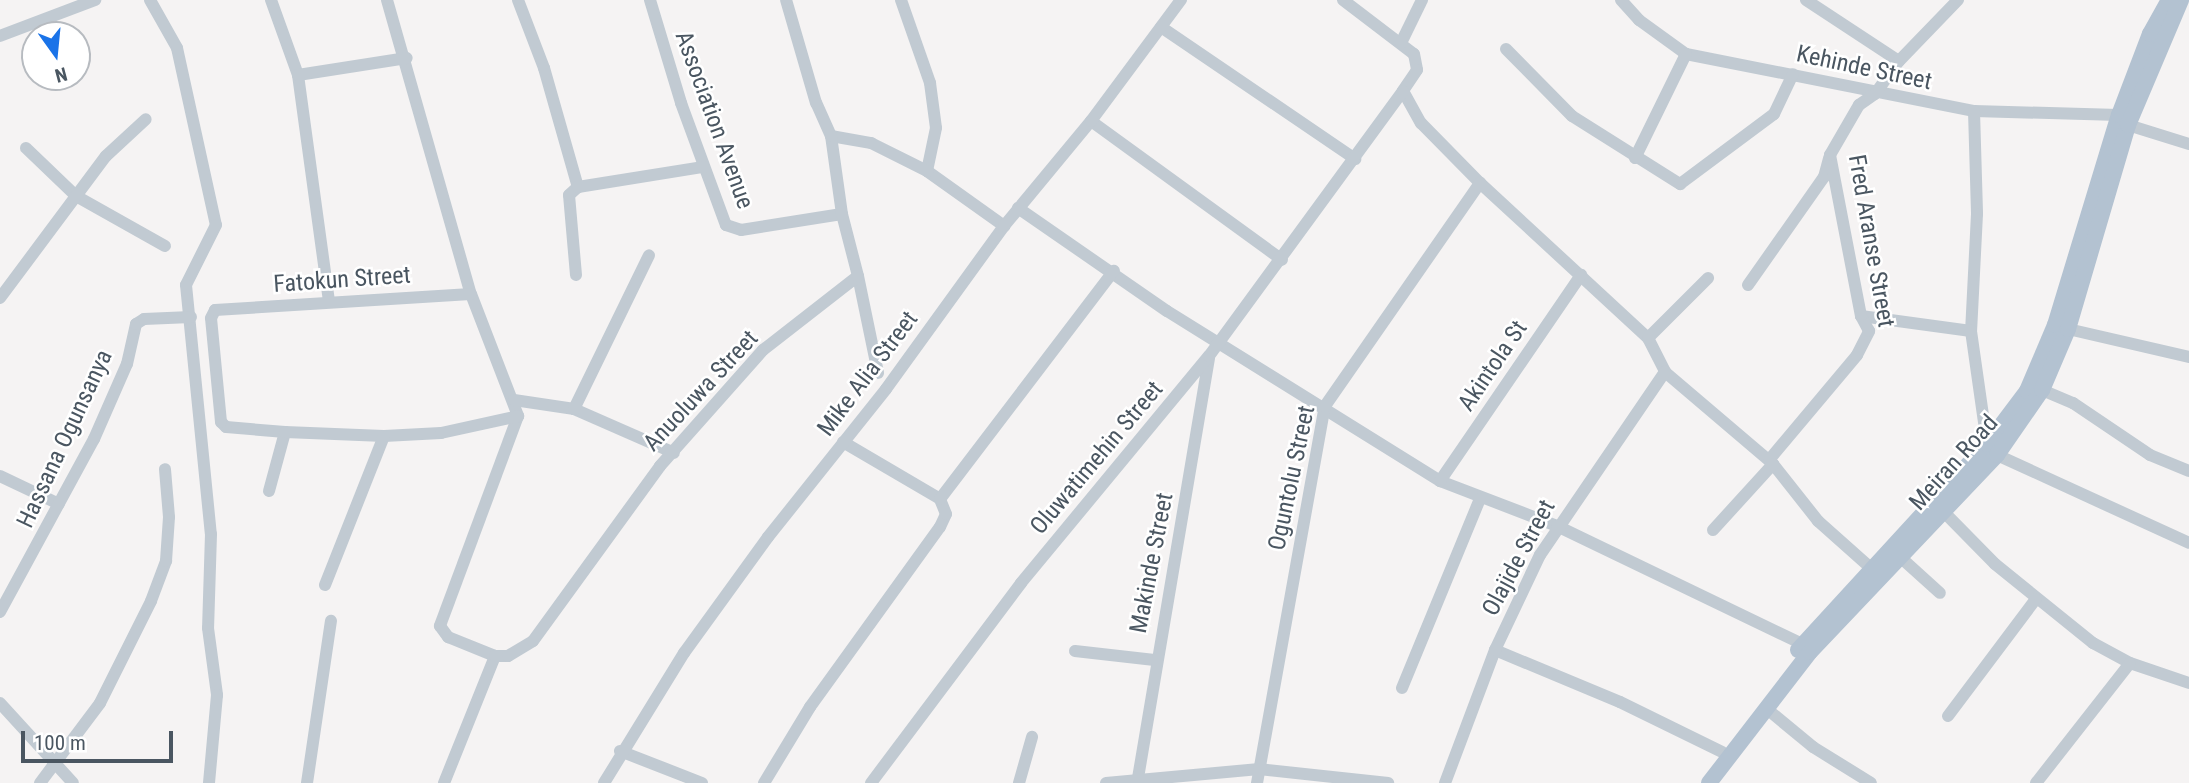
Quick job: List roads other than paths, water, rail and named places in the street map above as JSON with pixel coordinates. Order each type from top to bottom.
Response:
[{"type":"main road","name":"Meiran Road","points":[[1697,783],[1802,644],[1871,568],[1938,506],[1992,450],[2042,390],[2068,329],[2150,34],[2169,0]]},
{"type":"main road","name":"Meiran Road","points":[[1992,450],[2042,361],[2124,120],[2181,0]]},
{"type":"main road","name":"Meiran Road","points":[[1709,783],[1810,652],[1899,556],[1938,506]]},
{"type":"street","points":[[0,36],[95,0]]},
{"type":"street","points":[[150,0],[177,48],[216,225],[186,285],[211,534],[208,628],[217,695],[209,783]]},
{"type":"street","points":[[271,0],[298,75],[329,302]]},
{"type":"street","points":[[387,0],[407,58],[471,294],[518,416],[440,626],[448,637],[495,656],[444,783]]},
{"type":"street","points":[[518,0],[544,68],[578,187]]},
{"type":"street","name":"Association Avenue","points":[[650,0],[703,167],[726,225],[741,230],[842,214]]},
{"type":"street","points":[[786,0],[816,103],[831,136],[842,214],[878,373]]},
{"type":"street","points":[[901,0],[930,83],[936,128],[927,172]]},
{"type":"street","name":"Mike Alia Street","points":[[604,783],[620,751],[714,611],[1004,226],[1091,121],[1181,0]]},
{"type":"street","points":[[1343,0],[1401,43],[1422,0]]},
{"type":"street","name":"Kehinde Street","points":[[1621,0],[1639,20],[1686,54],[1793,74],[1875,94],[1974,111],[2124,120],[2189,144]]},
{"type":"street","points":[[1806,0],[1899,61]]},
{"type":"street","name":"Fred Aranse Street","points":[[1771,462],[1857,355],[1869,331],[1861,316],[1830,155],[1858,105],[1875,94],[1899,61],[1958,0]]},
{"type":"street","points":[[1161,27],[1355,159]]},
{"type":"street","name":"Oluwatimehin Street","points":[[870,783],[1021,583],[1209,355],[1355,159],[1417,70],[1418,60],[1401,43]]},
{"type":"street","points":[[1506,48],[1562,108],[1670,181],[1689,181],[1774,114],[1793,74]]},
{"type":"street","points":[[1635,158],[1686,54]]},
{"type":"street","points":[[298,75],[407,58]]},
{"type":"street","points":[[1403,91],[1421,123],[1480,183],[1648,338],[1665,372],[1771,462],[1818,521],[1871,568]]},
{"type":"street","points":[[1974,111],[1977,214],[1971,331],[1992,450],[2189,543]]},
{"type":"street","points":[[0,298],[131,128],[146,119]]},
{"type":"street","points":[[1091,121],[1282,260]]},
{"type":"street","points":[[831,136],[871,143],[927,172],[1004,226]]},
{"type":"street","points":[[26,148],[76,196],[165,246]]},
{"type":"street","points":[[1748,285],[1824,177],[1830,155]]},
{"type":"street","points":[[576,275],[569,195],[578,187],[703,167]]},
{"type":"street","name":"Oguntolu Street","points":[[1257,783],[1325,406],[1480,183]]},
{"type":"street","points":[[1018,208],[1114,271],[1167,311],[1325,406],[1440,481],[1480,499],[1557,526],[1802,644]]},
{"type":"street","points":[[575,409],[649,255]]},
{"type":"street","points":[[940,499],[1114,271]]},
{"type":"street","name":"Akintola St","points":[[1440,481],[1581,275]]},
{"type":"street","name":"Anuoluwa Street","points":[[495,656],[508,656],[533,641],[660,466],[763,350],[858,276]]},
{"type":"street","points":[[1648,338],[1708,278]]},
{"type":"street","name":"Fatokun Street","points":[[285,432],[226,427],[222,422],[211,318],[215,310],[471,294]]},
{"type":"street","points":[[1861,316],[1971,331]]},
{"type":"street","name":"Hassana Ogunsanya","points":[[0,612],[94,439],[127,364],[136,324],[144,319],[191,317]]},
{"type":"street","points":[[2068,329],[2189,357]]},
{"type":"street","name":"Makinde Street","points":[[1138,778],[1154,660],[1209,355]]},
{"type":"street","name":"Olajide Street","points":[[1445,783],[1495,650],[1557,526],[1665,372]]},
{"type":"street","points":[[2042,390],[2073,403],[2150,455],[2189,471]]},
{"type":"street","points":[[514,400],[575,409],[674,453]]},
{"type":"street","points":[[268,491],[285,432],[384,436],[474,428],[518,416]]},
{"type":"street","points":[[325,585],[384,436]]},
{"type":"street","points":[[764,783],[810,707],[940,527],[946,514],[940,499],[843,442]]},
{"type":"street","points":[[1713,530],[1771,462]]},
{"type":"street","points":[[40,783],[56,767],[100,703],[166,561],[165,470]]},
{"type":"street","points":[[0,476],[59,504]]},
{"type":"street","points":[[1402,688],[1480,499]]},
{"type":"street","points":[[1938,506],[2036,599],[2093,643],[2130,663],[2189,683]]},
{"type":"street","points":[[1899,556],[1940,593]]},
{"type":"street","points":[[1948,716],[2036,599]]},
{"type":"street","points":[[307,783],[331,621]]},
{"type":"street","points":[[1495,650],[1620,702],[1722,752]]},
{"type":"street","points":[[1075,651],[1154,660]]},
{"type":"street","points":[[2036,783],[2130,663]]},
{"type":"street","points":[[0,703],[73,783]]},
{"type":"street","points":[[1766,709],[1813,747],[1871,783]]},
{"type":"street","points":[[1019,783],[1032,737]]},
{"type":"street","points":[[620,751],[702,783]]},
{"type":"street","points":[[1106,783],[1259,769],[1388,783]]}]
